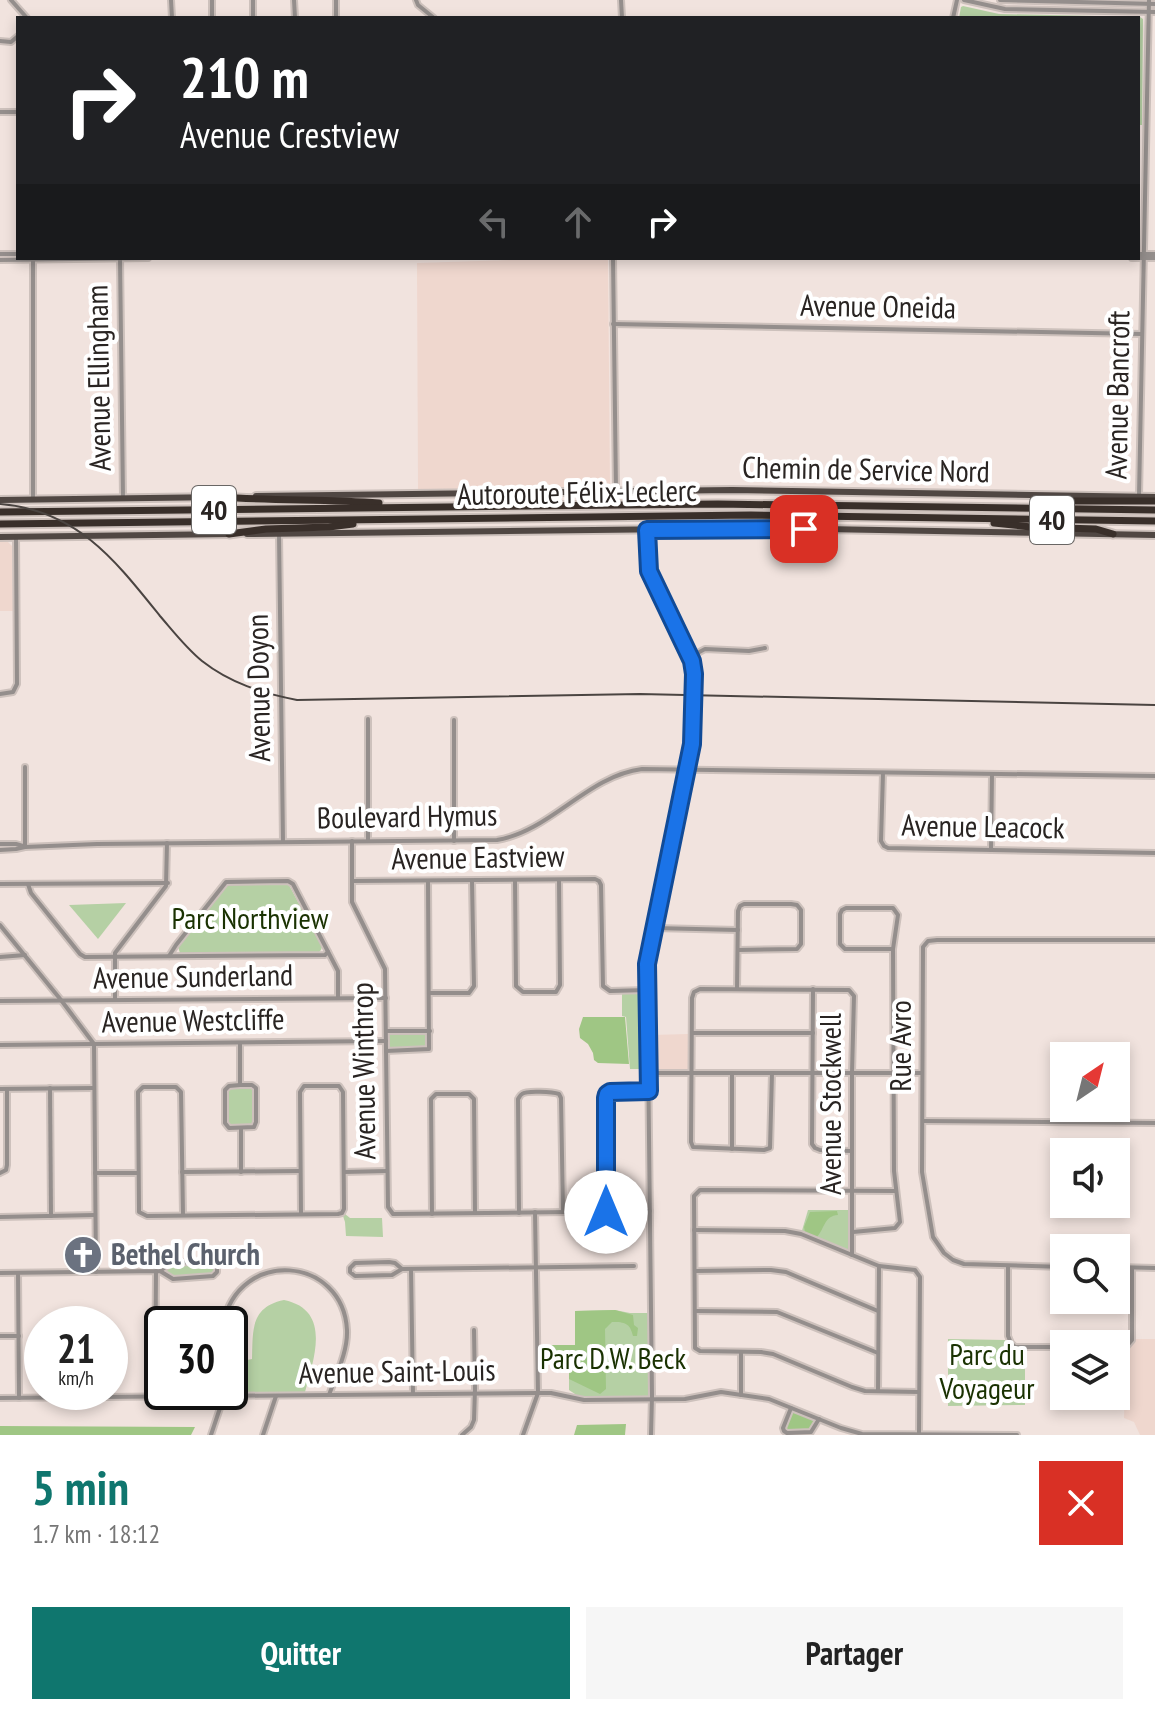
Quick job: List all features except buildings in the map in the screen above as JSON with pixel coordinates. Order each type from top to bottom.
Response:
[{"type":"highway","points":[[222,497],[340,500],[428,507]]},
{"type":"highway","points":[[994,507],[1155,499]]},
{"type":"highway","name":"Autoroute Félix-Leclerc","points":[[0,512],[744,504],[1155,510]]},
{"type":"highway","name":"Autoroute Félix-Leclerc","points":[[0,524],[735,515],[1155,521]]},
{"type":"highway","points":[[948,518],[1031,527],[1096,529],[1113,534]]},
{"type":"highway","points":[[229,534],[391,519]]},
{"type":"main road","name":"Chemin de Service Nord","points":[[0,500],[786,490],[1139,496],[1155,499]]},
{"type":"main road","points":[[0,537],[768,528],[1155,535]]},
{"type":"street","points":[[11,0],[25,16]]},
{"type":"street","points":[[416,0],[426,16]]},
{"type":"street","points":[[964,0],[1013,9],[1152,12]]},
{"type":"street","points":[[1000,0],[1151,3]]},
{"type":"street","name":"Avenue Bancroft","points":[[1139,496],[1142,255],[1149,146],[1151,3]]},
{"type":"street","points":[[1142,255],[1155,256]]},
{"type":"street","points":[[33,260],[33,499]]},
{"type":"street","name":"Avenue Ellingham","points":[[120,260],[123,498]]},
{"type":"street","points":[[613,260],[616,491]]},
{"type":"street","name":"Avenue Oneida","points":[[613,324],[1142,334]]},
{"type":"street","points":[[647,530],[649,571],[690,657],[694,674],[692,741],[647,964],[651,1435]]},
{"type":"street","name":"Avenue Doyon","points":[[279,534],[283,842]]},
{"type":"street","points":[[0,694],[16,689],[16,536]]},
{"type":"street","points":[[690,657],[705,649],[749,651],[765,648]]},
{"type":"street","points":[[368,719],[368,841]]},
{"type":"street","points":[[454,720],[454,841]]},
{"type":"street","points":[[25,767],[25,847]]},
{"type":"street","name":"Boulevard Hymus","points":[[0,847],[16,844],[25,847],[497,840],[518,835],[607,780],[642,769],[1155,776]]},
{"type":"street","name":"Avenue Leacock","points":[[883,772],[881,841],[884,846],[896,849],[1155,853]]},
{"type":"street","points":[[991,850],[992,774]]},
{"type":"street","name":"Avenue Winthrop","points":[[352,841],[352,902],[385,969],[388,1207],[393,1214],[432,1214]]},
{"type":"street","points":[[115,999],[115,953],[168,883],[167,843]]},
{"type":"street","points":[[515,880],[516,986],[523,992],[542,993],[556,992],[560,985],[559,879]]},
{"type":"street","name":"Avenue Eastview","points":[[352,881],[595,879],[601,885],[603,986],[610,991],[648,990]]},
{"type":"street","points":[[169,956],[224,884],[288,881],[293,884],[338,971],[338,997]]},
{"type":"street","points":[[386,1051],[429,1049],[428,881]]},
{"type":"street","points":[[429,993],[469,993],[474,986],[472,881]]},
{"type":"street","points":[[0,884],[168,883]]},
{"type":"street","points":[[28,884],[31,893],[85,957],[325,955],[328,952]]},
{"type":"street","points":[[737,989],[738,911],[740,906],[791,904],[801,910],[801,944],[797,949],[738,950]]},
{"type":"street","points":[[853,1232],[895,1228],[900,1222],[894,1171],[893,1074],[893,949],[898,915],[893,908],[842,910],[842,947],[893,949]]},
{"type":"street","points":[[0,925],[94,1044],[96,1272]]},
{"type":"street","points":[[654,928],[738,930]]},
{"type":"street","name":"Rue Avro","points":[[1050,1267],[964,1264],[953,1260],[933,1237],[922,1172],[923,950],[928,941],[937,940],[1155,940]]},
{"type":"street","points":[[0,957],[25,955]]},
{"type":"street","points":[[772,1073],[770,1148],[693,1147],[694,992],[700,989],[813,989],[812,1144],[820,1150],[851,1151]]},
{"type":"street","name":"Avenue Stockwell","points":[[813,989],[849,990],[854,996],[852,1255]]},
{"type":"street","name":"Avenue Sunderland","points":[[0,1001],[386,998]]},
{"type":"street","points":[[386,1031],[430,1031]]},
{"type":"street","points":[[692,1033],[813,1033]]},
{"type":"street","name":"Avenue Westcliffe","points":[[0,1045],[386,1041]]},
{"type":"street","points":[[240,1043],[240,1085]]},
{"type":"street","points":[[649,1073],[922,1073]]},
{"type":"street","points":[[732,1073],[732,1149]]},
{"type":"street","points":[[240,1085],[256,1088],[256,1122],[254,1127],[229,1128],[225,1123],[225,1090],[229,1086],[240,1085]]},
{"type":"street","points":[[183,1215],[181,1092],[176,1087],[143,1087],[138,1092],[139,1212],[147,1216],[183,1215],[301,1214],[342,1213],[343,1092],[339,1086],[304,1086],[300,1092],[301,1214]]},
{"type":"street","points":[[50,1088],[51,1216]]},
{"type":"street","points":[[0,1173],[6,1170],[7,1165],[3,1089],[94,1088]]},
{"type":"street","points":[[606,1212],[607,1094],[649,1091]]},
{"type":"street","points":[[519,1213],[518,1099],[524,1093],[540,1092],[556,1092],[561,1098],[563,1212]]},
{"type":"street","points":[[475,1213],[474,1099],[469,1094],[436,1094],[431,1099],[432,1214],[650,1211]]},
{"type":"street","points":[[923,1121],[1155,1123]]},
{"type":"street","points":[[241,1128],[241,1172]]},
{"type":"street","points":[[182,1172],[300,1171]]},
{"type":"street","points":[[344,1172],[387,1171]]},
{"type":"street","points":[[95,1173],[138,1173]]},
{"type":"street","points":[[896,1191],[700,1190],[694,1196],[695,1348],[700,1351],[773,1354],[865,1391],[919,1392]]},
{"type":"street","points":[[523,1435],[538,1393],[535,1212]]},
{"type":"street","points":[[0,1217],[95,1215]]},
{"type":"street","points":[[694,1230],[785,1231],[801,1234],[879,1266],[915,1270],[920,1277],[919,1434]]},
{"type":"street","points":[[0,1273],[158,1271],[173,1279],[213,1276],[217,1272],[217,1264],[212,1261],[171,1263],[158,1271]]},
{"type":"street","points":[[402,1269],[389,1262],[355,1263],[350,1272],[355,1276],[392,1275],[402,1269],[634,1266]]},
{"type":"street","points":[[878,1391],[879,1266]]},
{"type":"street","points":[[1008,1267],[1008,1336],[1011,1343],[1015,1347],[1050,1347]]},
{"type":"street","points":[[1130,1342],[1132,1268],[1155,1268]]},
{"type":"street","points":[[411,1269],[413,1394]]},
{"type":"street","points":[[157,1306],[158,1271]]},
{"type":"street","points":[[229,1306],[250,1280],[271,1271],[303,1273],[327,1286],[344,1312],[348,1332],[329,1395]]},
{"type":"street","points":[[695,1271],[786,1272],[878,1311]]},
{"type":"street","points":[[18,1273],[19,1398]]},
{"type":"street","points":[[695,1311],[777,1312],[878,1353]]},
{"type":"street","points":[[462,1435],[473,1424],[474,1330]]},
{"type":"street","points":[[0,1336],[19,1336]]},
{"type":"street","points":[[741,1352],[741,1395]]},
{"type":"street","name":"Avenue Saint-Louis","points":[[248,1395],[551,1393],[584,1400],[685,1399],[721,1392],[769,1399],[862,1434],[1017,1435]]},
{"type":"street","points":[[263,1435],[276,1396]]},
{"type":"street","name":"Avenue Saint-Louis","points":[[0,1398],[24,1398]]},
{"type":"street","points":[[791,1408],[783,1428],[787,1433],[811,1432],[819,1419]]},
{"type":"street","points":[[211,1435],[219,1410]]},
{"type":"shaded area","points":[[608,260],[610,488],[418,489],[417,263]]},
{"type":"shaded area","points":[[0,541],[12,546],[13,611],[0,611]]},
{"type":"shaded area","points":[[688,1034],[689,1069],[652,1069],[652,1035]]},
{"type":"shaded area","points":[[1134,1339],[1155,1339],[1155,1435],[1140,1435],[1134,1422],[1124,1418],[1124,1410],[1130,1410],[1130,1344]]},
{"type":"green space","points":[[961,7],[999,14],[1093,16],[959,16]]},
{"type":"green space","points":[[1140,17],[1143,19],[1140,125]]},
{"type":"green space","name":"Parc Northview","points":[[229,884],[289,885],[321,950],[318,953],[180,953],[178,947]]},
{"type":"green space","points":[[126,903],[98,939],[69,905]]},
{"type":"green space","points":[[622,994],[640,994],[644,997],[644,1069],[630,1069]]},
{"type":"green space","points":[[583,1017],[625,1017],[629,1064],[598,1063],[594,1060],[588,1044],[580,1038]]},
{"type":"green space","points":[[389,1032],[427,1032],[427,1047],[389,1048]]},
{"type":"green space","points":[[252,1085],[256,1088],[254,1127],[226,1126],[227,1087]]},
{"type":"green space","points":[[808,1210],[852,1210],[852,1255],[801,1234]]},
{"type":"green space","points":[[837,1211],[838,1215],[827,1220],[817,1237],[805,1232],[810,1212]]},
{"type":"green space","points":[[345,1214],[350,1218],[382,1218],[383,1237],[346,1236]]},
{"type":"green space","points":[[212,1261],[217,1264],[217,1272],[213,1276],[173,1279],[160,1271],[167,1265]]},
{"type":"green space","points":[[284,1300],[299,1305],[309,1314],[314,1325],[315,1351],[305,1392],[248,1393],[248,1360],[252,1359],[256,1322],[259,1314],[273,1303]]},
{"type":"green space","points":[[615,1310],[633,1315],[634,1325],[638,1328],[637,1336],[633,1336],[624,1323],[612,1322],[605,1329],[606,1389],[600,1394],[569,1379],[569,1364],[543,1362],[542,1345],[575,1345],[575,1311]]},
{"type":"green space","name":"Parc D.W. Beck","points":[[575,1311],[651,1313],[652,1399],[584,1400],[569,1390],[569,1364],[537,1361],[537,1345],[575,1345]]},
{"type":"green space","name":"Parc du Voyageur","points":[[948,1339],[1005,1340],[1013,1349],[1025,1349],[1025,1405],[948,1406]]},
{"type":"green space","points":[[791,1408],[819,1419],[811,1432],[784,1431]]},
{"type":"green space","points":[[626,1424],[625,1435],[574,1435],[577,1425]]},
{"type":"green space","points":[[0,1426],[195,1427],[191,1435],[0,1435]]},
{"type":"tram line","points":[[0,504],[27,508],[73,527],[110,558],[202,661],[247,686],[297,700],[640,694],[1155,705]]},
{"type":"place","name":"Bethel Church","points":[[83,1255]]},
{"type":"route","points":[[606,1212],[607,1094],[649,1091],[647,964],[692,741],[693,666],[649,571],[647,530],[804,529]]}]
